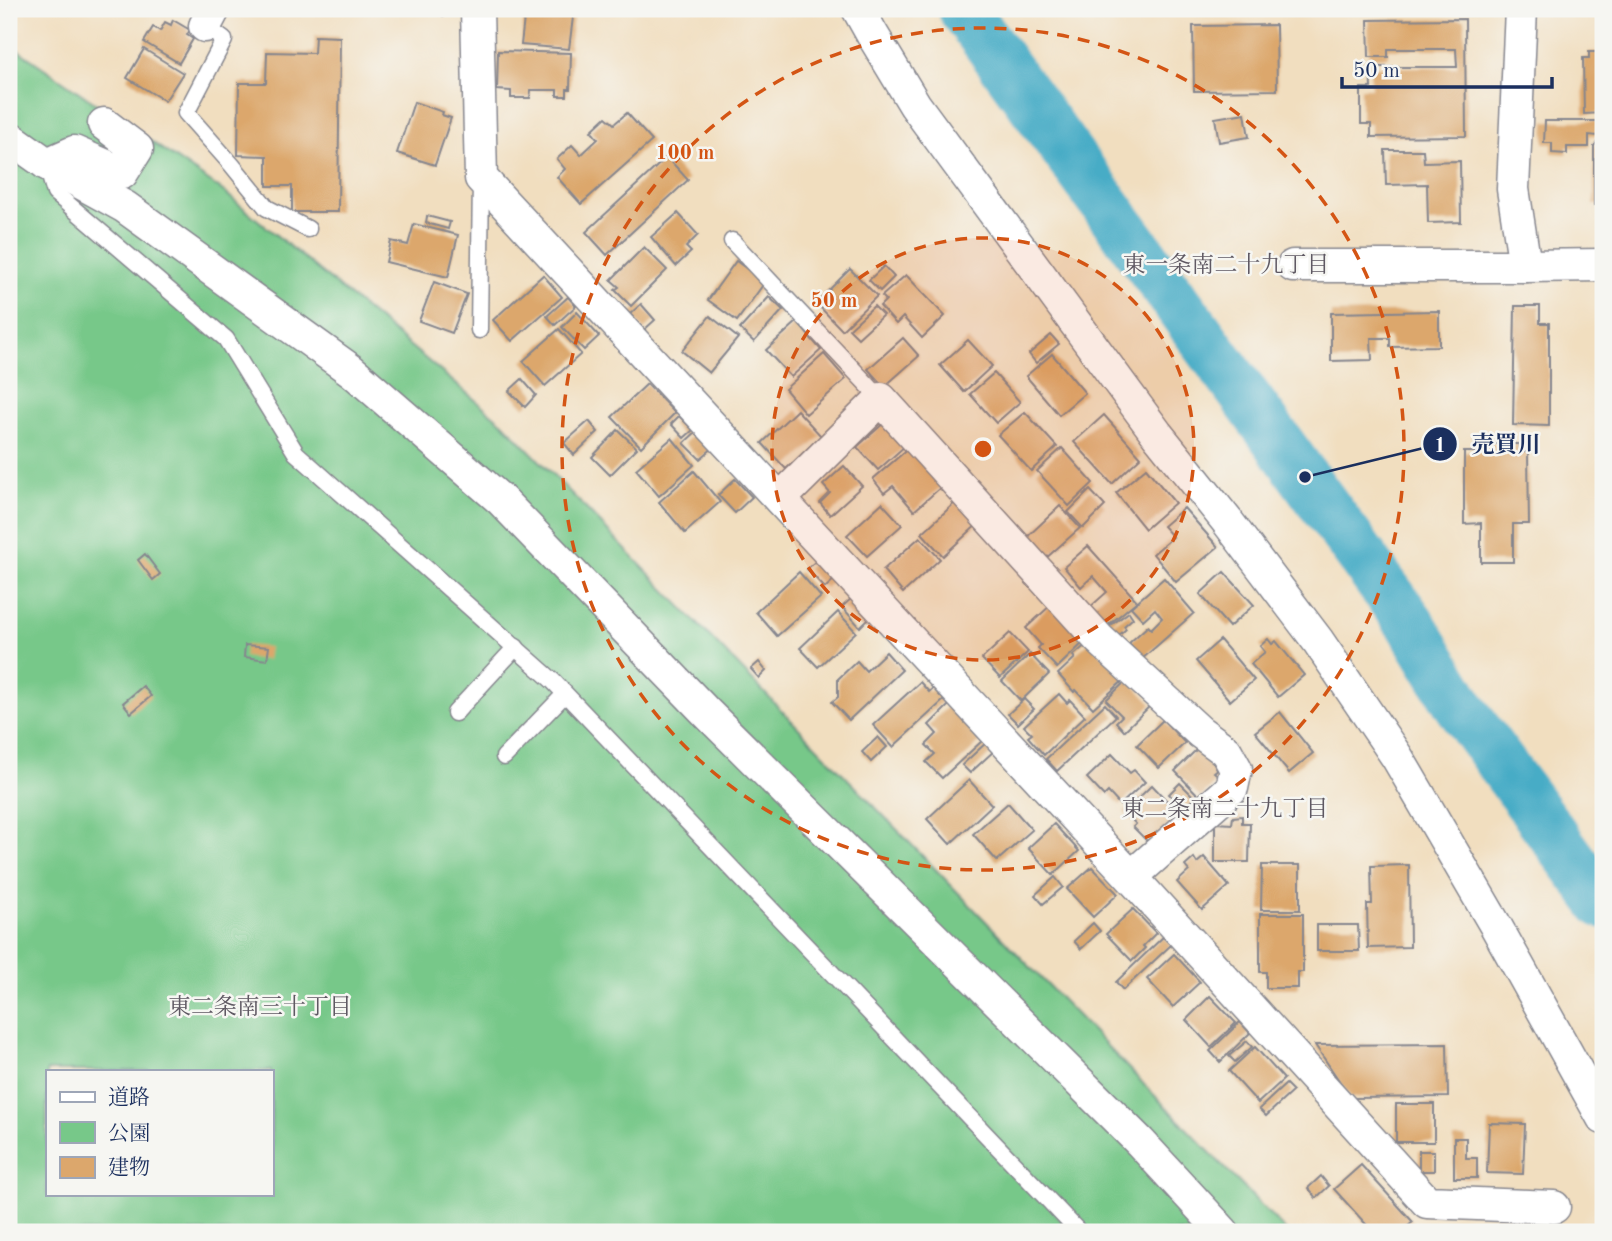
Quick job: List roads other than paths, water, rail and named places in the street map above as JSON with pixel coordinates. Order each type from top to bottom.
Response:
[{"type":"street","points":[[477,9],[481,178],[1131,877],[1427,1202],[1554,1206]]},
{"type":"street","points":[[858,9],[915,105],[1157,433],[1318,641],[1397,758],[1504,939],[1603,1118]]},
{"type":"street","points":[[1521,9],[1513,188],[1525,266]]},
{"type":"street","points":[[47,164],[74,152],[122,173],[137,149],[104,124]]},
{"type":"street","points":[[9,137],[47,164],[125,207],[352,371],[501,500],[707,713],[1140,1142],[1223,1232]]},
{"type":"street","points":[[1293,266],[1603,265]]},
{"type":"street","points":[[780,499],[881,399],[1099,639],[1200,732],[1226,751],[1236,769],[1232,788],[1131,877]]},
{"type":"lane","points":[[210,18],[224,40],[186,113],[267,208],[308,229]]},
{"type":"lane","points":[[47,164],[55,193],[226,339],[296,453],[516,647],[565,694],[1079,1232]]},
{"type":"lane","points":[[479,330],[481,178]]},
{"type":"lane","points":[[732,241],[881,399]]},
{"type":"lane","points":[[456,713],[516,647]]},
{"type":"lane","points":[[504,757],[565,694]]},
{"type":"waterway","points":[[963,9],[1410,623],[1475,728],[1603,903]]},
{"type":"place","name":"売買川","points":[[1305,477]]},
{"type":"district","name":"東一条南二十九丁目","points":[[1226,264]]},
{"type":"district","name":"東二条南二十九丁目","points":[[1225,808]]},
{"type":"district","name":"東二条南三十丁目","points":[[260,1006]]}]
